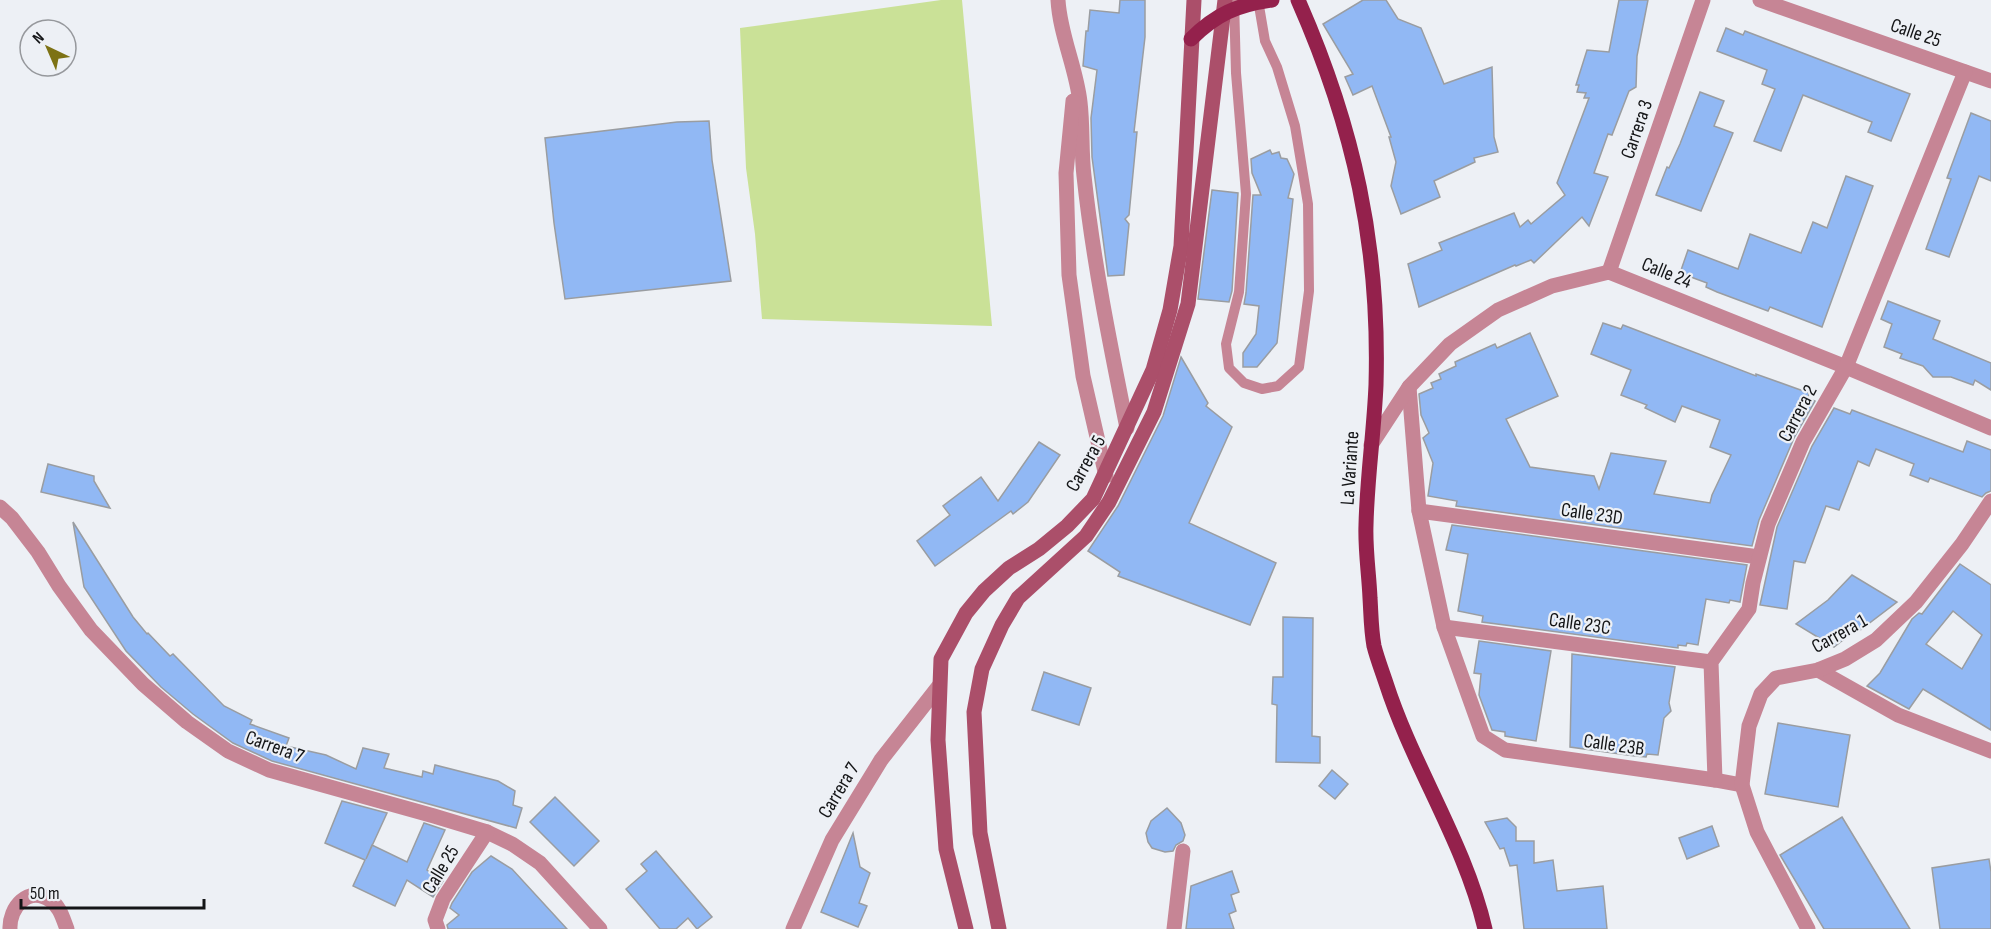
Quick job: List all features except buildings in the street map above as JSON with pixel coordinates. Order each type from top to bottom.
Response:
[{"type":"main road","name":"La Variante","points":[[1298,0],[1320,49],[1339,103],[1366,215],[1373,272],[1377,330],[1376,387],[1365,527],[1374,646],[1400,725],[1457,847],[1478,898],[1485,929]]},
{"type":"main road","points":[[1191,39],[1229,5],[1263,1]]},
{"type":"street","points":[[1058,0],[1059,19],[1075,71],[1080,104],[1083,173],[1096,265],[1127,428]]},
{"type":"street","name":"Carrera 5","points":[[966,929],[946,849],[938,741],[941,659],[966,614],[984,591],[1009,568],[1039,549],[1067,526],[1094,499],[1153,369],[1170,310],[1181,246],[1194,0]]},
{"type":"street","name":"Carrera 3","points":[[1609,272],[1703,0]]},
{"type":"street","name":"Calle 25","points":[[1760,0],[1991,81]]},
{"type":"street","name":"Carrera 5","points":[[999,929],[980,833],[974,712],[982,669],[1002,625],[1018,598],[1086,536],[1110,502],[1154,412],[1188,304],[1229,5]]},
{"type":"street","points":[[1075,71],[1066,173],[1070,275],[1083,376],[1106,476]]},
{"type":"street","name":"Carrera 2","points":[[1711,662],[1749,609],[1759,556],[1768,524],[1803,442],[1846,367],[1965,72]]},
{"type":"street","name":"Calle 24","points":[[1371,445],[1409,387],[1450,344],[1498,310],[1552,285],[1609,272],[1991,428]]},
{"type":"street","points":[[1409,387],[1419,511],[1444,627]]},
{"type":"street","name":"Carrera 1","points":[[1808,929],[1757,832],[1742,785],[1749,726],[1761,694],[1776,678],[1818,670],[1845,659],[1876,640],[1916,602],[1962,544],[1991,501]]},
{"type":"street","name":"Carrera 7","points":[[0,507],[12,518],[38,552],[91,630],[143,684],[187,722],[228,751],[269,770],[487,832],[512,844],[540,863],[600,929]]},
{"type":"street","name":"Calle 23D","points":[[1419,511],[1759,556]]},
{"type":"street","name":"Calle 23C","points":[[1444,627],[1711,662]]},
{"type":"street","name":"Calle 23B","points":[[1444,627],[1483,736],[1505,750],[1742,785]]},
{"type":"street","points":[[1711,662],[1715,780]]},
{"type":"street","points":[[1818,670],[1898,715],[1991,751]]},
{"type":"street","name":"Carrera 7","points":[[793,929],[832,840],[881,760],[939,686]]},
{"type":"street","name":"Calle 25","points":[[438,929],[435,920],[443,899],[487,832]]},
{"type":"street","points":[[1174,929],[1183,851]]},
{"type":"street","points":[[10,929],[13,908],[21,900],[31,896],[51,900],[58,908],[67,929]]},
{"type":"lane","points":[[1051,0],[1059,19]]},
{"type":"lane","points":[[1229,5],[1246,194],[1239,292],[1226,344],[1229,368],[1244,383],[1262,389],[1278,386],[1299,367],[1309,291],[1308,204],[1294,126],[1277,67],[1265,40],[1263,1]]},
{"type":"green space","points":[[941,0],[962,0],[992,326],[762,319],[755,234],[746,168],[740,28]]}]
